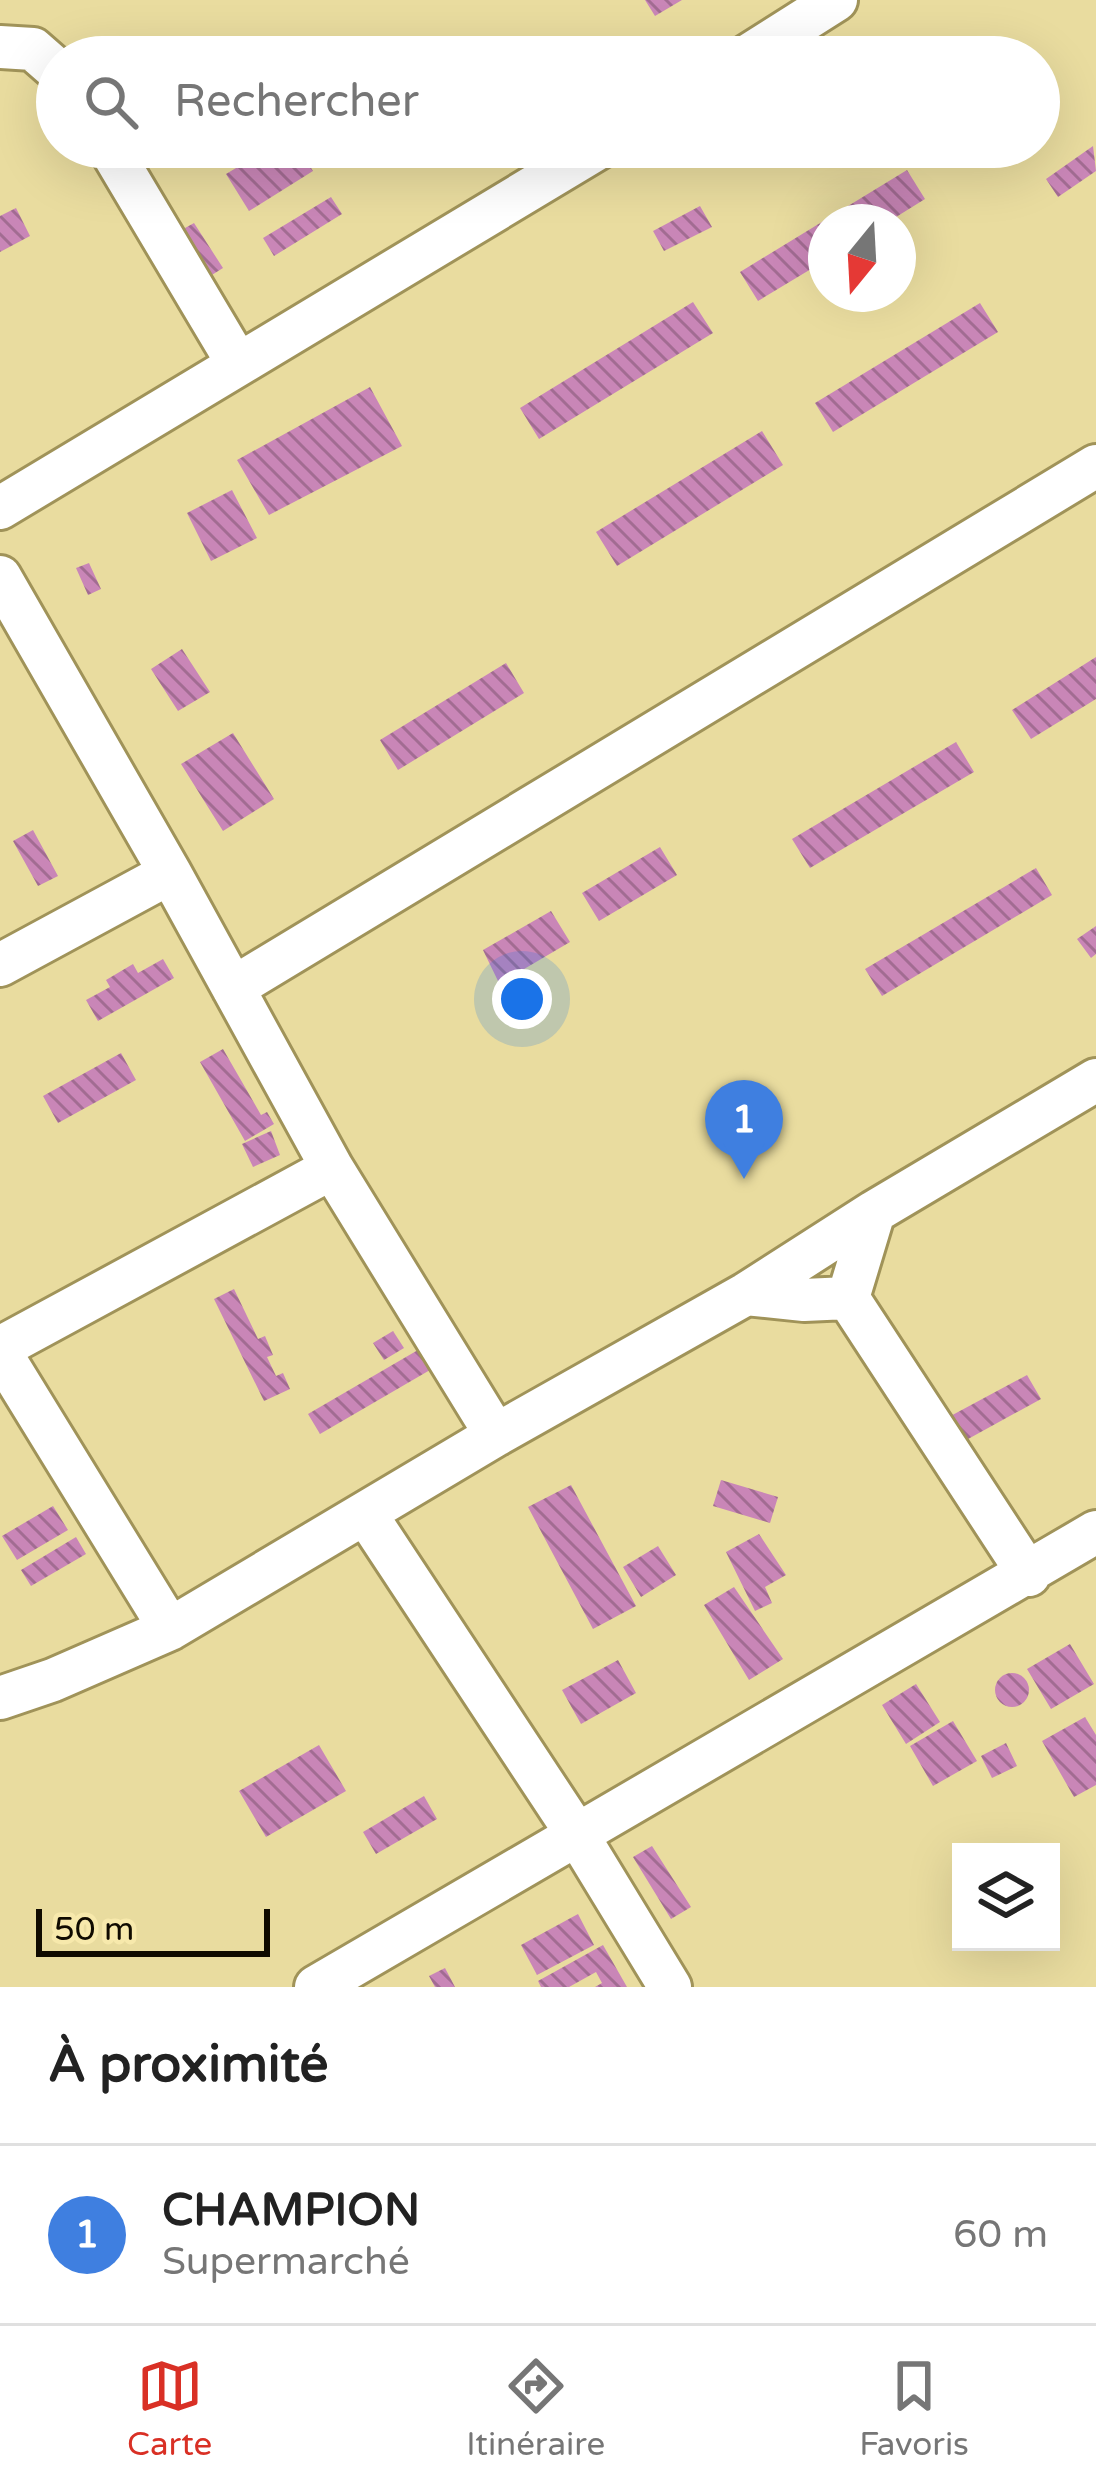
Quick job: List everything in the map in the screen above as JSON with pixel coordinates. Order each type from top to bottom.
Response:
[{"type":"street","points":[[779,36],[836,0]]},
{"type":"street","points":[[0,46],[36,52]]},
{"type":"street","points":[[121,168],[238,364]]},
{"type":"street","points":[[0,508],[565,168]]},
{"type":"street","points":[[233,988],[1096,466]]},
{"type":"street","points":[[0,577],[332,1168],[496,1435]]},
{"type":"street","points":[[0,965],[170,873]]},
{"type":"street","points":[[0,1698],[170,1629],[496,1435],[746,1294],[874,1211],[1096,1080]]},
{"type":"street","points":[[170,1629],[0,1350],[332,1168]]},
{"type":"street","points":[[874,1211],[848,1298],[1029,1575]]},
{"type":"street","points":[[746,1294],[804,1300],[848,1298]]},
{"type":"street","points":[[365,1513],[578,1835],[670,1987]]},
{"type":"street","points":[[316,1987],[1096,1532]]},
{"type":"building","points":[[645,0],[682,0],[655,16]]},
{"type":"building","points":[[1093,146],[1096,171],[1058,197],[1046,179]]},
{"type":"building","points":[[236,168],[313,171],[249,211],[226,174]]},
{"type":"building","points":[[907,170],[925,199],[916,205],[851,204]]},
{"type":"building","points":[[331,197],[342,214],[274,256],[263,238]]},
{"type":"building","points":[[700,206],[712,227],[664,251],[653,231]]},
{"type":"building","points":[[16,208],[30,236],[0,252],[0,216]]},
{"type":"building","points":[[194,223],[223,268],[207,278],[178,232]]},
{"type":"building","points":[[808,230],[808,271],[758,301],[740,272]]},
{"type":"building","points":[[693,302],[713,333],[539,439],[520,408]]},
{"type":"building","points":[[980,303],[998,332],[833,432],[815,403]]},
{"type":"building","points":[[370,387],[402,446],[269,515],[237,460]]},
{"type":"building","points":[[762,431],[783,465],[617,566],[596,532]]},
{"type":"building","points":[[232,490],[257,538],[211,561],[187,513]]},
{"type":"building","points":[[89,563],[101,589],[88,595],[76,568]]},
{"type":"building","points":[[182,649],[210,692],[178,711],[151,669]]},
{"type":"building","points":[[1096,657],[1096,699],[1031,739],[1012,710]]},
{"type":"building","points":[[506,663],[524,693],[398,770],[380,740]]},
{"type":"building","points":[[233,733],[274,799],[223,831],[181,764]]},
{"type":"building","points":[[956,742],[974,772],[810,868],[792,839]]},
{"type":"building","points":[[33,830],[58,876],[38,886],[13,841]]},
{"type":"building","points":[[660,847],[677,875],[599,921],[582,893]]},
{"type":"building","points":[[1036,868],[1052,895],[882,996],[865,969]]},
{"type":"building","points":[[551,911],[570,942],[498,981],[483,950]]},
{"type":"building","points":[[1096,926],[1096,954],[1091,958],[1077,939]]},
{"type":"building","points":[[163,959],[174,978],[98,1021],[86,1000],[110,987],[106,980],[133,964],[138,973]]},
{"type":"building","points":[[223,1049],[261,1115],[267,1112],[274,1124],[245,1141],[200,1062]]},
{"type":"building","points":[[121,1053],[136,1080],[58,1123],[43,1096]]},
{"type":"building","points":[[271,1131],[280,1155],[253,1167],[242,1144]]},
{"type":"building","points":[[234,1289],[258,1339],[265,1336],[273,1355],[267,1357],[276,1376],[283,1373],[290,1389],[264,1401],[214,1299]]},
{"type":"building","points":[[393,1331],[404,1348],[384,1360],[373,1343]]},
{"type":"building","points":[[418,1350],[430,1370],[320,1434],[308,1414]]},
{"type":"building","points":[[1027,1375],[1041,1399],[959,1444],[945,1419]]},
{"type":"building","points":[[721,1480],[778,1497],[770,1523],[713,1506]]},
{"type":"building","points":[[571,1485],[636,1606],[593,1629],[528,1507]]},
{"type":"building","points":[[53,1506],[68,1530],[17,1560],[2,1536]]},
{"type":"building","points":[[759,1534],[786,1575],[765,1587],[772,1603],[755,1611],[726,1552]]},
{"type":"building","points":[[76,1537],[86,1554],[31,1586],[21,1570]]},
{"type":"building","points":[[658,1546],[676,1575],[641,1597],[623,1567]]},
{"type":"building","points":[[734,1587],[783,1659],[749,1680],[704,1605]]},
{"type":"building","points":[[1070,1644],[1094,1684],[1051,1709],[1027,1669]]},
{"type":"building","points":[[618,1660],[636,1693],[581,1724],[562,1690]]},
{"type":"building","points":[[1012,1673],[1024,1678],[1029,1690],[1024,1702],[1012,1707],[1000,1702],[995,1690],[1000,1678]]},
{"type":"building","points":[[916,1684],[940,1722],[906,1744],[882,1705]]},
{"type":"building","points":[[1085,1717],[1096,1735],[1096,1785],[1074,1797],[1042,1741]]},
{"type":"building","points":[[953,1721],[977,1761],[933,1786],[910,1746]]},
{"type":"building","points":[[1006,1743],[1017,1766],[992,1778],[981,1756]]},
{"type":"building","points":[[319,1745],[346,1791],[266,1837],[239,1791]]},
{"type":"building","points":[[424,1796],[437,1819],[376,1854],[363,1832]]},
{"type":"building","points":[[652,1846],[691,1907],[671,1919],[633,1857]]},
{"type":"building","points":[[578,1914],[594,1945],[537,1975],[521,1945]]},
{"type":"building","points":[[603,1945],[627,1987],[595,1987],[602,1983],[596,1972],[569,1987],[541,1987],[538,1981]]},
{"type":"building","points":[[445,1968],[455,1987],[435,1987],[429,1976]]},
{"type":"place","name":"CHAMPION","points":[[744,1179]]}]
